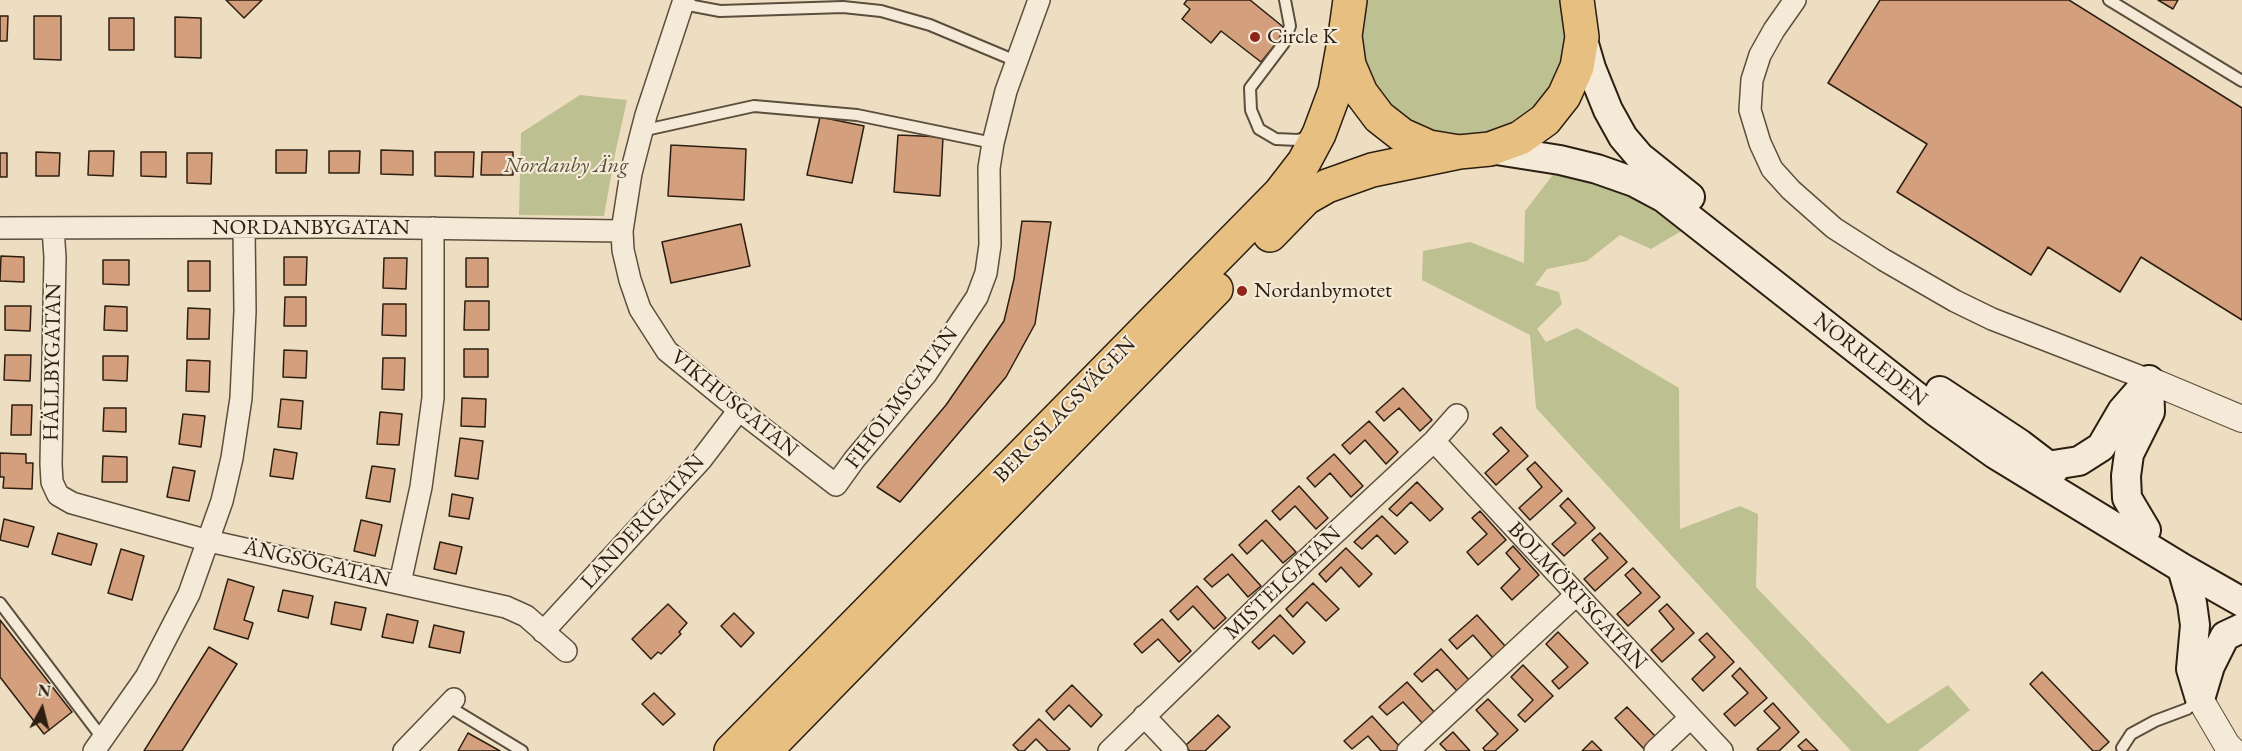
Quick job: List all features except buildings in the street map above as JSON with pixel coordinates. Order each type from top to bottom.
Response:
[{"type":"highway","name":"BERGSLAGSVÄGEN","points":[[731,751],[1280,193],[1304,162],[1335,91],[1345,15]]},
{"type":"highway","points":[[1345,15],[1349,65],[1360,93],[1379,117],[1402,135],[1430,147],[1475,150]]},
{"type":"highway","name":"BERGSLAGSVÄGEN","points":[[765,751],[1306,198],[1327,186],[1372,170],[1475,150],[1520,138],[1545,120],[1564,96],[1577,68],[1582,16]]},
{"type":"main road","name":"NORRLEDEN","points":[[1582,16],[1591,68],[1608,110],[1623,137],[1640,157],[1945,394],[2020,444],[2047,466],[2146,530],[2242,580]]},
{"type":"main road","name":"NORRLEDEN","points":[[1475,150],[1560,160],[1597,169],[1634,182],[1664,198],[1935,411],[1995,454],[2242,602]]},
{"type":"main road","points":[[2047,466],[2079,461],[2101,447],[2122,411],[2149,380]]},
{"type":"main road","points":[[2146,530],[2127,498],[2126,477],[2129,454],[2150,412],[2149,380]]},
{"type":"main road","points":[[2182,568],[2192,603],[2195,625],[2191,669],[2200,699]]},
{"type":"main road","points":[[2200,699],[2210,666],[2225,636],[2242,628]]},
{"type":"street","name":"FIHOLMSGATAN","points":[[837,485],[854,460],[926,375],[977,297],[986,273],[990,245],[989,168],[993,144],[1006,91],[1039,0]]},
{"type":"street","points":[[1796,0],[1774,30],[1760,55],[1752,80],[1750,110],[1760,143],[1772,169],[1791,190],[1834,228],[1955,301],[1992,319],[2242,419]]},
{"type":"street","name":"VIKHUSGATAN","points":[[684,2],[641,131],[631,173],[622,231],[623,250],[630,280],[640,309],[667,351],[837,485]]},
{"type":"street","name":"NORDANBYGATAN","points":[[0,228],[433,228],[622,231]]},
{"type":"street","points":[[400,583],[421,487],[433,398],[433,228]]},
{"type":"street","name":"HÄLLBYGATAN","points":[[53,229],[55,257],[51,464],[52,482],[57,494]]},
{"type":"street","points":[[99,745],[146,677],[189,594],[222,501],[232,458],[241,399],[245,311],[244,229]]},
{"type":"street","name":"LANDERIGATAN","points":[[543,632],[701,460],[739,410]]},
{"type":"street","name":"MISTELGATAN","points":[[1109,751],[1305,561],[1434,441],[1457,415]]},
{"type":"street","name":"BOLMÖRTSGATAN","points":[[1434,441],[1722,751]]},
{"type":"street","name":"ÄNGSÖGATAN","points":[[57,494],[72,503],[209,541],[506,607],[526,616],[566,651]]},
{"type":"street","points":[[1408,751],[1576,595]]},
{"type":"street","points":[[2200,699],[2227,745],[2233,751]]},
{"type":"street","points":[[404,751],[451,703]]},
{"type":"street","points":[[1144,716],[1177,751]]},
{"type":"street","points":[[1655,751],[1690,718]]},
{"type":"lane","points":[[1285,0],[1290,26],[1284,43],[1250,88],[1251,110],[1259,129],[1276,139],[1298,140],[1318,134]]},
{"type":"lane","points":[[2109,0],[2242,81]]},
{"type":"lane","points":[[684,2],[720,11],[843,7],[881,11],[930,25],[1016,61]]},
{"type":"lane","points":[[641,131],[754,106],[857,115],[993,144]]},
{"type":"lane","points":[[0,603],[99,745]]},
{"type":"lane","points":[[2122,748],[2131,734],[2155,721],[2187,709],[2200,699]]},
{"type":"lane","points":[[451,703],[522,751]]},
{"type":"green space","points":[[1364,0],[1566,0],[1571,54],[1536,114],[1504,133],[1467,140],[1427,134],[1395,115],[1371,86],[1359,50]]},
{"type":"green space","name":"Nordanby Äng","points":[[580,95],[627,100],[604,216],[519,215],[521,133]]},
{"type":"green space","points":[[1555,172],[1617,186],[1683,230],[1651,249],[1620,235],[1587,261],[1547,269],[1535,285],[1559,292],[1562,304],[1537,329],[1546,342],[1577,328],[1679,388],[1680,529],[1740,506],[1758,514],[1756,587],[1888,724],[1948,685],[1970,710],[1918,751],[1851,751],[1536,408],[1530,335],[1422,280],[1423,251],[1470,242],[1524,263],[1525,211]]},
{"type":"place","name":"Circle K","points":[[1255,37]]},
{"type":"place","name":"Nordanbymotet","points":[[1242,291]]}]
